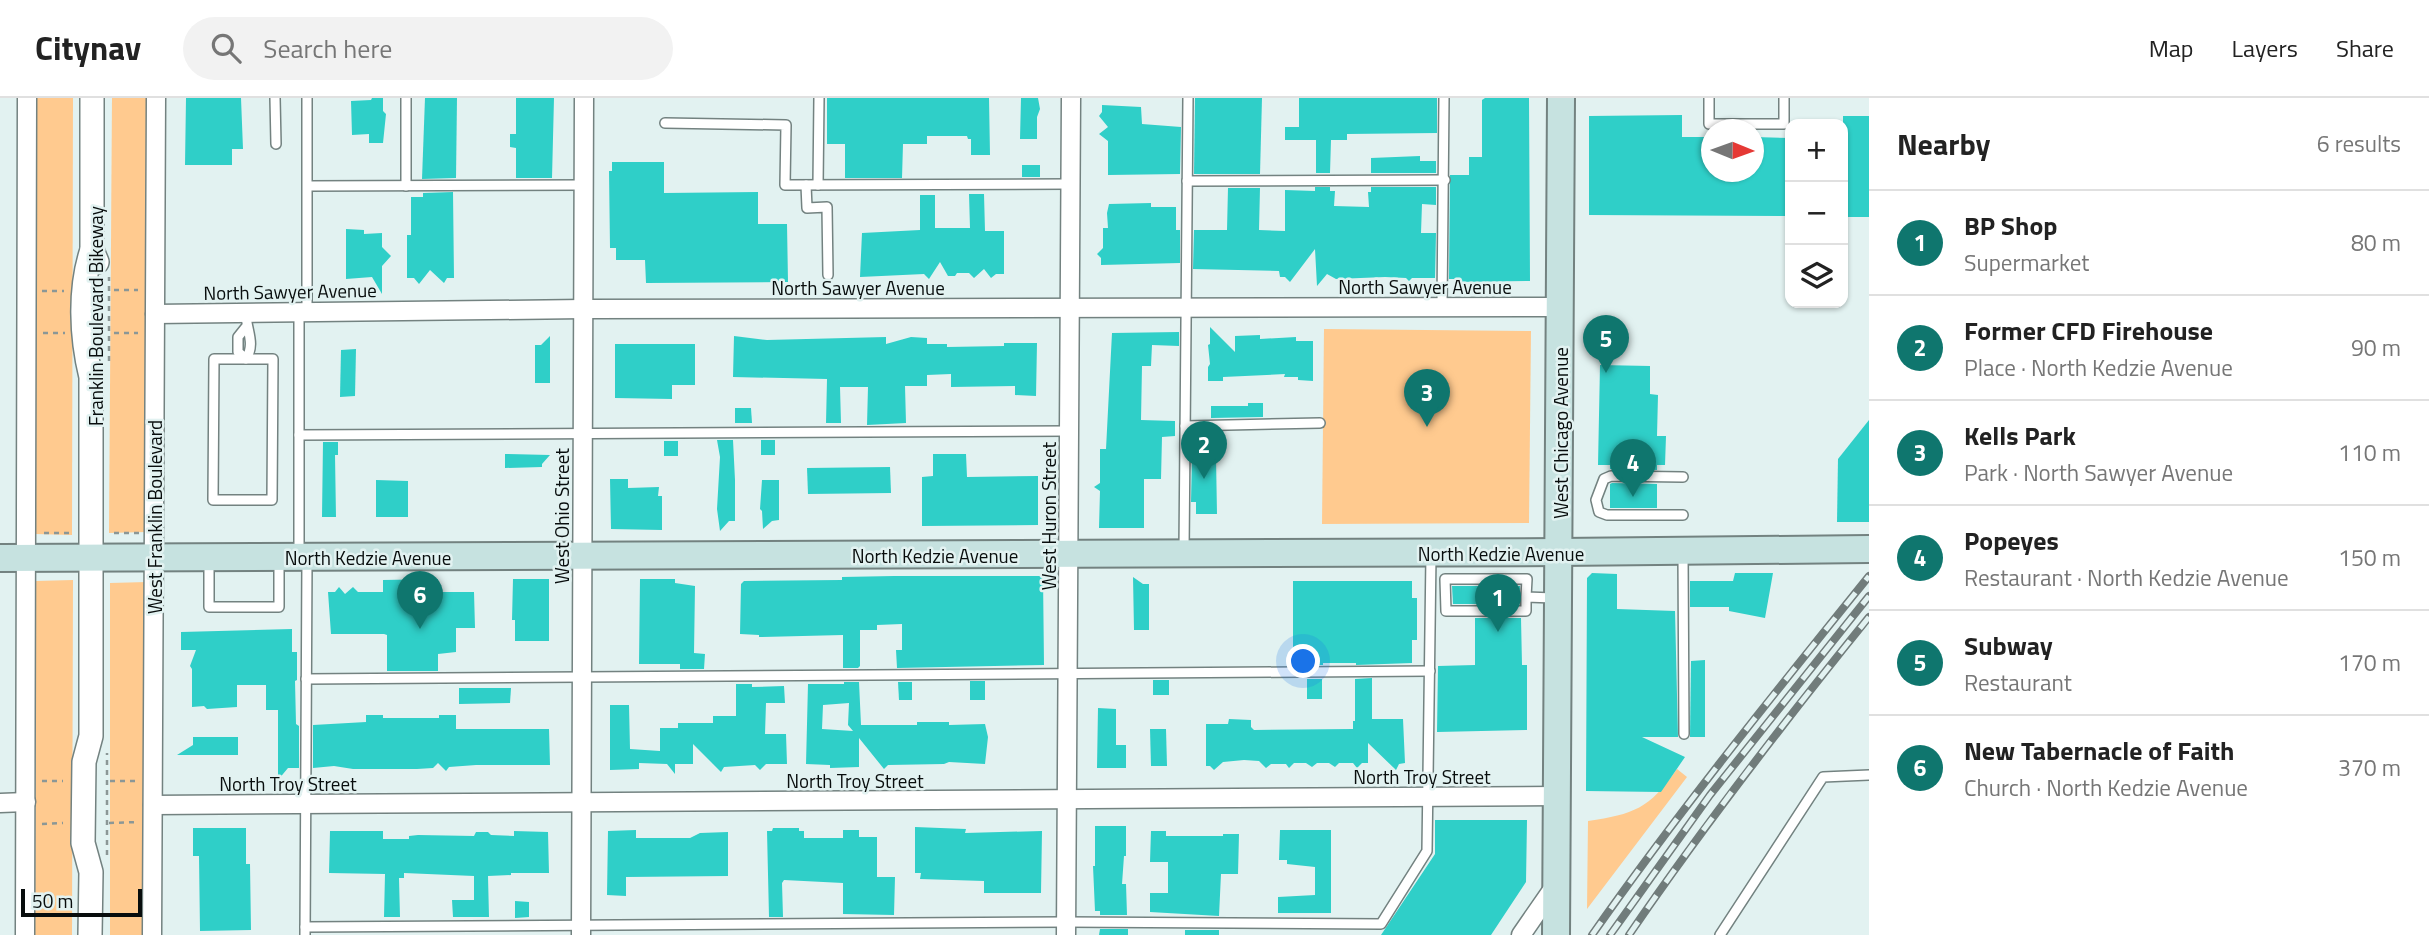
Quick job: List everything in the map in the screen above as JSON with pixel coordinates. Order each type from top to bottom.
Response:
[{"type":"main road","name":"West Chicago Avenue","points":[[1556,935],[1561,98]]},
{"type":"main road","name":"North Kedzie Avenue","points":[[13,558],[91,557],[150,545],[209,557],[1431,553],[1464,569],[1560,552],[1869,549]]},
{"type":"street","points":[[25,935],[26,802],[13,558],[27,98]]},
{"type":"street","points":[[90,935],[99,866],[99,738],[91,557],[100,375],[100,271],[92,250],[92,98]]},
{"type":"street","name":"West Franklin Boulevard","points":[[152,935],[150,545],[156,98]]},
{"type":"street","name":"West Ohio Street","points":[[581,930],[584,98]]},
{"type":"street","name":"West Huron Street","points":[[1066,928],[1070,98]]},
{"type":"street","name":"North Sawyer Avenue","points":[[155,314],[246,320],[303,312],[583,309],[1560,307]]},
{"type":"street","name":"North Troy Street","points":[[153,805],[1558,796]]},
{"type":"street","points":[[0,803],[26,802]]},
{"type":"street","points":[[1521,935],[1557,883]]},
{"type":"lane","points":[[275,98],[275,144]]},
{"type":"lane","points":[[307,98],[308,186],[295,557],[306,679],[305,931],[1381,924],[1427,851],[1431,553]]},
{"type":"lane","points":[[406,98],[406,186]]},
{"type":"lane","points":[[818,185],[819,98]]},
{"type":"lane","points":[[1184,554],[1188,98]]},
{"type":"lane","points":[[1442,307],[1444,98]]},
{"type":"lane","points":[[1709,98],[1709,124],[1784,124],[1784,98]]},
{"type":"lane","points":[[665,123],[786,124],[785,184],[1070,184]]},
{"type":"lane","points":[[1187,181],[1445,180]]},
{"type":"lane","points":[[308,186],[583,185]]},
{"type":"lane","points":[[806,185],[807,208],[827,207],[828,275]]},
{"type":"lane","points":[[246,320],[238,337],[238,352],[246,359],[273,359],[272,500],[213,500],[214,359],[246,359]]},
{"type":"lane","points":[[1185,425],[1320,424]]},
{"type":"lane","points":[[299,435],[1070,431]]},
{"type":"lane","points":[[1683,477],[1611,476],[1604,479],[1596,500],[1599,512],[1607,516],[1683,515]]},
{"type":"lane","points":[[1683,551],[1684,734]]},
{"type":"lane","points":[[209,557],[209,607],[279,607],[295,557]]},
{"type":"lane","points":[[1464,569],[1484,581],[1527,579],[1527,611],[1504,607],[1446,611],[1445,579],[1464,569]]},
{"type":"lane","points":[[1526,597],[1559,598]]},
{"type":"lane","points":[[306,679],[1430,671]]},
{"type":"lane","points":[[1720,935],[1823,777],[1869,775]]},
{"type":"path","name":"Franklin Boulevard Bikeway","points":[[100,375],[109,276]]},
{"type":"path","points":[[114,290],[145,290]]},
{"type":"path","points":[[37,291],[71,291]]},
{"type":"path","points":[[37,333],[71,333]]},
{"type":"path","points":[[114,333],[145,333]]},
{"type":"path","points":[[37,533],[71,533]]},
{"type":"path","points":[[114,533],[150,545]]},
{"type":"path","points":[[99,738],[99,866]]},
{"type":"path","points":[[37,782],[70,781]]},
{"type":"path","points":[[110,781],[145,781]]},
{"type":"path","points":[[110,823],[145,822]]},
{"type":"path","points":[[37,824],[70,823]]},
{"type":"shaded area","points":[[35,98],[73,98],[72,535],[35,534]]},
{"type":"shaded area","points":[[112,98],[148,98],[146,532],[109,533]]},
{"type":"shaded area","points":[[1324,329],[1531,331],[1529,523],[1322,524]]},
{"type":"shaded area","points":[[73,580],[72,935],[35,935],[36,581]]},
{"type":"shaded area","points":[[147,582],[145,935],[110,935],[110,583]]},
{"type":"shaded area","points":[[1677,769],[1687,777],[1587,909],[1588,821],[1617,816],[1639,807],[1658,793]]},
{"type":"building","points":[[186,98],[241,98],[243,149],[232,149],[232,165],[185,165]]},
{"type":"building","points":[[383,98],[383,111],[386,114],[383,143],[369,143],[369,134],[352,135],[351,101]]},
{"type":"building","points":[[425,98],[457,98],[456,178],[422,179]]},
{"type":"building","points":[[516,98],[554,98],[552,178],[516,178],[516,148],[510,147],[510,134],[516,134]]},
{"type":"building","points":[[827,98],[989,98],[990,155],[971,155],[971,139],[967,136],[927,136],[927,144],[903,144],[902,178],[845,178],[845,144],[827,144]]},
{"type":"building","points":[[1021,98],[1038,98],[1040,109],[1037,117],[1037,139],[1020,139]]},
{"type":"building","points":[[1195,98],[1262,98],[1260,174],[1194,174]]},
{"type":"building","points":[[1299,98],[1437,98],[1437,133],[1347,134],[1347,140],[1331,140],[1330,173],[1316,173],[1316,140],[1285,140],[1285,127],[1299,127]]},
{"type":"building","points":[[1529,98],[1530,281],[1455,282],[1455,279],[1449,279],[1450,175],[1469,175],[1469,157],[1482,157],[1482,100]]},
{"type":"building","points":[[1102,105],[1141,107],[1142,124],[1181,127],[1180,174],[1108,175],[1108,141],[1099,134],[1108,127],[1099,116]]},
{"type":"building","points":[[1682,115],[1682,137],[1701,137],[1701,182],[1764,182],[1764,137],[1785,138],[1785,216],[1589,215],[1589,116]]},
{"type":"building","points":[[1843,116],[1869,116],[1869,217],[1848,217],[1848,119],[1843,119]]},
{"type":"building","points":[[1420,156],[1420,161],[1436,161],[1436,173],[1371,173],[1371,158]]},
{"type":"building","points":[[612,162],[664,162],[664,193],[758,192],[758,224],[787,224],[788,282],[646,283],[645,260],[616,260],[616,248],[610,248],[609,171],[612,171]]},
{"type":"building","points":[[1022,165],[1040,165],[1040,177],[1022,177]]},
{"type":"building","points":[[1315,187],[1330,187],[1330,191],[1335,191],[1334,206],[1369,207],[1368,192],[1371,192],[1371,187],[1436,187],[1436,205],[1422,204],[1421,233],[1436,233],[1435,278],[1412,278],[1409,281],[1406,278],[1385,277],[1336,279],[1327,274],[1317,286],[1315,249],[1290,282],[1285,277],[1280,277],[1279,271],[1193,269],[1194,230],[1227,230],[1228,188],[1260,188],[1259,230],[1285,231],[1285,190],[1315,191]]},
{"type":"building","points":[[453,192],[454,278],[447,278],[444,283],[430,270],[419,284],[414,278],[407,278],[407,235],[411,235],[411,197],[423,197],[423,193]]},
{"type":"building","points":[[969,194],[984,194],[985,231],[1004,231],[1004,274],[996,274],[991,278],[984,269],[974,278],[969,273],[948,276],[940,262],[929,279],[924,274],[860,277],[862,233],[920,230],[920,195],[935,195],[935,228],[970,228]]},
{"type":"building","points":[[1151,203],[1151,207],[1176,207],[1176,230],[1180,230],[1180,263],[1101,265],[1101,258],[1097,254],[1103,248],[1103,228],[1108,228],[1109,204]]},
{"type":"building","points":[[346,229],[364,230],[364,234],[382,233],[382,247],[391,256],[382,266],[382,294],[372,277],[346,279]]},
{"type":"building","points":[[1210,327],[1235,352],[1235,336],[1260,335],[1260,339],[1296,337],[1296,341],[1313,341],[1313,381],[1284,377],[1285,374],[1223,377],[1223,381],[1208,381]]},
{"type":"building","points":[[1179,332],[1179,346],[1152,345],[1151,366],[1142,366],[1141,420],[1175,421],[1175,436],[1162,437],[1161,479],[1144,479],[1144,528],[1099,528],[1100,491],[1094,487],[1100,483],[1100,449],[1106,449],[1112,333]]},
{"type":"building","points":[[550,336],[550,383],[535,383],[535,345],[541,345]]},
{"type":"building","points":[[734,336],[767,340],[886,337],[886,344],[911,337],[927,338],[927,344],[947,344],[947,347],[1037,343],[1036,396],[1015,395],[1015,386],[951,387],[951,374],[927,375],[927,386],[905,386],[906,423],[867,425],[868,387],[840,387],[841,423],[826,423],[827,379],[733,377]]},
{"type":"building","points":[[615,344],[695,344],[695,385],[672,385],[672,399],[615,398]]},
{"type":"building","points":[[356,349],[355,396],[340,397],[341,350]]},
{"type":"building","points":[[1600,365],[1650,366],[1650,394],[1658,395],[1657,436],[1666,436],[1665,465],[1657,465],[1657,470],[1610,469],[1610,465],[1598,465]]},
{"type":"building","points":[[1248,403],[1263,403],[1263,417],[1211,418],[1211,406],[1248,406]]},
{"type":"building","points":[[735,408],[751,408],[752,423],[735,423]]},
{"type":"building","points":[[1869,420],[1869,522],[1837,522],[1838,459]]},
{"type":"building","points":[[717,440],[733,440],[735,480],[735,521],[729,521],[720,531],[717,509],[720,457]]},
{"type":"building","points":[[761,440],[775,440],[775,455],[761,455]]},
{"type":"building","points":[[664,441],[678,441],[678,456],[664,456]]},
{"type":"building","points":[[323,442],[338,442],[338,455],[335,455],[336,517],[322,517]]},
{"type":"building","points":[[505,454],[550,455],[542,467],[505,468]]},
{"type":"building","points":[[933,454],[966,454],[967,477],[1038,476],[1038,525],[922,526],[922,477],[933,476]]},
{"type":"building","points":[[1192,457],[1216,457],[1217,514],[1196,514],[1196,502],[1191,502]]},
{"type":"building","points":[[890,467],[891,493],[808,494],[807,468]]},
{"type":"building","points":[[610,479],[628,479],[628,488],[659,487],[658,496],[662,496],[662,530],[611,529]]},
{"type":"building","points":[[376,480],[408,481],[408,517],[376,517]]},
{"type":"building","points":[[762,480],[779,480],[779,520],[772,521],[763,529],[760,509]]},
{"type":"building","points":[[1612,483],[1657,484],[1657,508],[1610,508]]},
{"type":"building","points":[[1592,573],[1617,574],[1617,609],[1675,611],[1678,737],[1642,737],[1685,757],[1661,792],[1586,791],[1587,578]]},
{"type":"building","points":[[1735,573],[1773,573],[1765,618],[1729,611],[1729,607],[1690,607],[1690,581],[1733,581]]},
{"type":"building","points":[[1043,576],[1044,665],[897,668],[896,650],[902,650],[902,624],[877,625],[877,630],[860,630],[858,668],[843,668],[843,635],[759,637],[740,634],[741,584],[744,581],[842,580],[842,577]]},
{"type":"building","points":[[1133,577],[1143,584],[1149,584],[1149,630],[1134,630]]},
{"type":"building","points":[[438,579],[438,592],[474,592],[475,628],[456,628],[456,652],[438,654],[438,671],[387,671],[387,635],[331,634],[328,592],[335,592],[339,587],[345,594],[353,587],[358,592],[383,592],[383,580]]},
{"type":"building","points":[[513,579],[549,579],[549,641],[515,641],[515,620],[512,620]]},
{"type":"building","points":[[640,579],[675,579],[675,583],[695,586],[694,653],[705,654],[704,669],[680,669],[680,664],[639,664]]},
{"type":"building","points":[[1293,581],[1412,581],[1412,598],[1417,598],[1417,640],[1412,640],[1412,663],[1293,663]]},
{"type":"building","points":[[1452,586],[1520,586],[1519,604],[1453,604]]},
{"type":"building","points":[[1475,618],[1521,618],[1522,665],[1527,665],[1527,730],[1437,732],[1438,666],[1475,665]]},
{"type":"building","points":[[292,629],[292,652],[297,652],[295,681],[299,768],[288,768],[278,780],[278,710],[266,710],[266,685],[237,685],[237,707],[192,707],[190,666],[196,650],[181,650],[181,632]]},
{"type":"building","points":[[1705,660],[1705,737],[1690,737],[1691,661]]},
{"type":"building","points":[[1372,678],[1372,719],[1403,719],[1405,763],[1399,764],[1396,770],[1368,743],[1368,763],[1362,763],[1357,768],[1353,763],[1339,763],[1335,767],[1329,763],[1317,763],[1312,767],[1306,763],[1294,763],[1289,768],[1286,764],[1271,764],[1266,768],[1259,761],[1244,760],[1223,762],[1214,770],[1206,766],[1206,724],[1228,724],[1229,719],[1251,720],[1254,730],[1353,729],[1355,679]]},
{"type":"building","points":[[1307,679],[1322,679],[1322,699],[1307,699]]},
{"type":"building","points":[[1153,680],[1169,680],[1169,695],[1153,695]]},
{"type":"building","points":[[970,681],[985,681],[985,700],[970,700]]},
{"type":"building","points":[[859,682],[861,725],[917,725],[917,722],[985,724],[988,737],[985,764],[949,762],[888,765],[884,769],[859,738],[859,767],[830,768],[830,765],[806,764],[808,684]],"holes":[[[849,703],[848,725],[853,731],[822,729],[823,705]]]},
{"type":"building","points":[[898,682],[912,682],[912,700],[899,700]]},
{"type":"building","points":[[736,684],[752,684],[752,687],[784,686],[785,703],[766,703],[765,734],[786,734],[787,764],[766,764],[760,770],[755,765],[724,767],[721,772],[693,744],[693,764],[675,764],[675,774],[667,764],[639,763],[639,769],[610,770],[610,705],[629,705],[630,749],[660,751],[660,728],[678,728],[678,723],[713,723],[713,716],[736,716]]},
{"type":"building","points":[[459,688],[511,688],[510,703],[459,704]]},
{"type":"building","points":[[1098,708],[1116,709],[1116,745],[1126,745],[1126,768],[1097,768]]},
{"type":"building","points":[[366,715],[383,715],[383,718],[439,718],[439,715],[456,715],[456,729],[549,729],[550,765],[476,765],[449,767],[446,771],[438,763],[433,768],[417,769],[353,769],[334,766],[313,768],[313,725],[366,722]]},
{"type":"building","points":[[1150,729],[1166,729],[1167,766],[1151,766]]},
{"type":"building","points":[[193,737],[238,737],[238,755],[177,755],[193,745]]},
{"type":"building","points":[[1435,820],[1527,820],[1526,882],[1491,935],[1381,935],[1435,854]]},
{"type":"building","points":[[1095,826],[1126,826],[1122,884],[1126,884],[1127,915],[1100,915],[1100,911],[1095,911]]},
{"type":"building","points":[[915,827],[966,829],[965,833],[1042,831],[1041,893],[984,893],[984,881],[920,879],[921,873],[915,873]]},
{"type":"building","points":[[193,828],[246,828],[246,864],[250,864],[251,930],[200,931],[199,856],[193,856]]},
{"type":"building","points":[[773,828],[799,828],[799,831],[804,831],[804,838],[843,838],[843,830],[859,830],[859,837],[877,837],[877,877],[895,877],[894,915],[843,914],[843,883],[784,880],[783,917],[769,917],[767,831],[772,831]]},
{"type":"building","points":[[636,830],[636,838],[690,838],[700,833],[728,832],[728,876],[626,877],[626,896],[607,895],[608,831]]},
{"type":"building","points":[[1280,830],[1331,830],[1331,913],[1278,913],[1278,897],[1315,895],[1315,867],[1287,864],[1287,860],[1279,860]]},
{"type":"building","points":[[330,831],[383,831],[383,839],[409,839],[409,836],[418,835],[474,836],[476,832],[514,836],[514,831],[548,832],[549,873],[488,876],[489,917],[453,917],[452,900],[474,900],[474,876],[404,873],[404,878],[399,878],[400,917],[384,917],[385,874],[329,873]]},
{"type":"building","points":[[1151,831],[1166,831],[1166,836],[1239,834],[1238,874],[1221,874],[1219,916],[1150,912],[1150,893],[1168,893],[1168,862],[1150,862]]},
{"type":"building","points":[[515,901],[529,902],[529,917],[515,918]]},
{"type":"building","points":[[1100,929],[1128,929],[1128,935],[1099,935]]},
{"type":"building","points":[[1185,930],[1219,930],[1219,935],[1185,935]]},
{"type":"railway","points":[[1592,935],[1693,798],[1869,576]]},
{"type":"railway","points":[[1610,935],[1710,795],[1869,596]]},
{"type":"railway","points":[[1629,935],[1746,774],[1869,617]]},
{"type":"place","name":"Subway","points":[[1606,373]]},
{"type":"place","name":"Kells Park","points":[[1427,427]]},
{"type":"place","name":"Former CFD Firehouse","points":[[1204,479]]},
{"type":"place","name":"Popeyes","points":[[1633,497]]},
{"type":"place","name":"New Tabernacle of Faith","points":[[420,629]]},
{"type":"place","name":"BP Shop","points":[[1498,632]]}]
